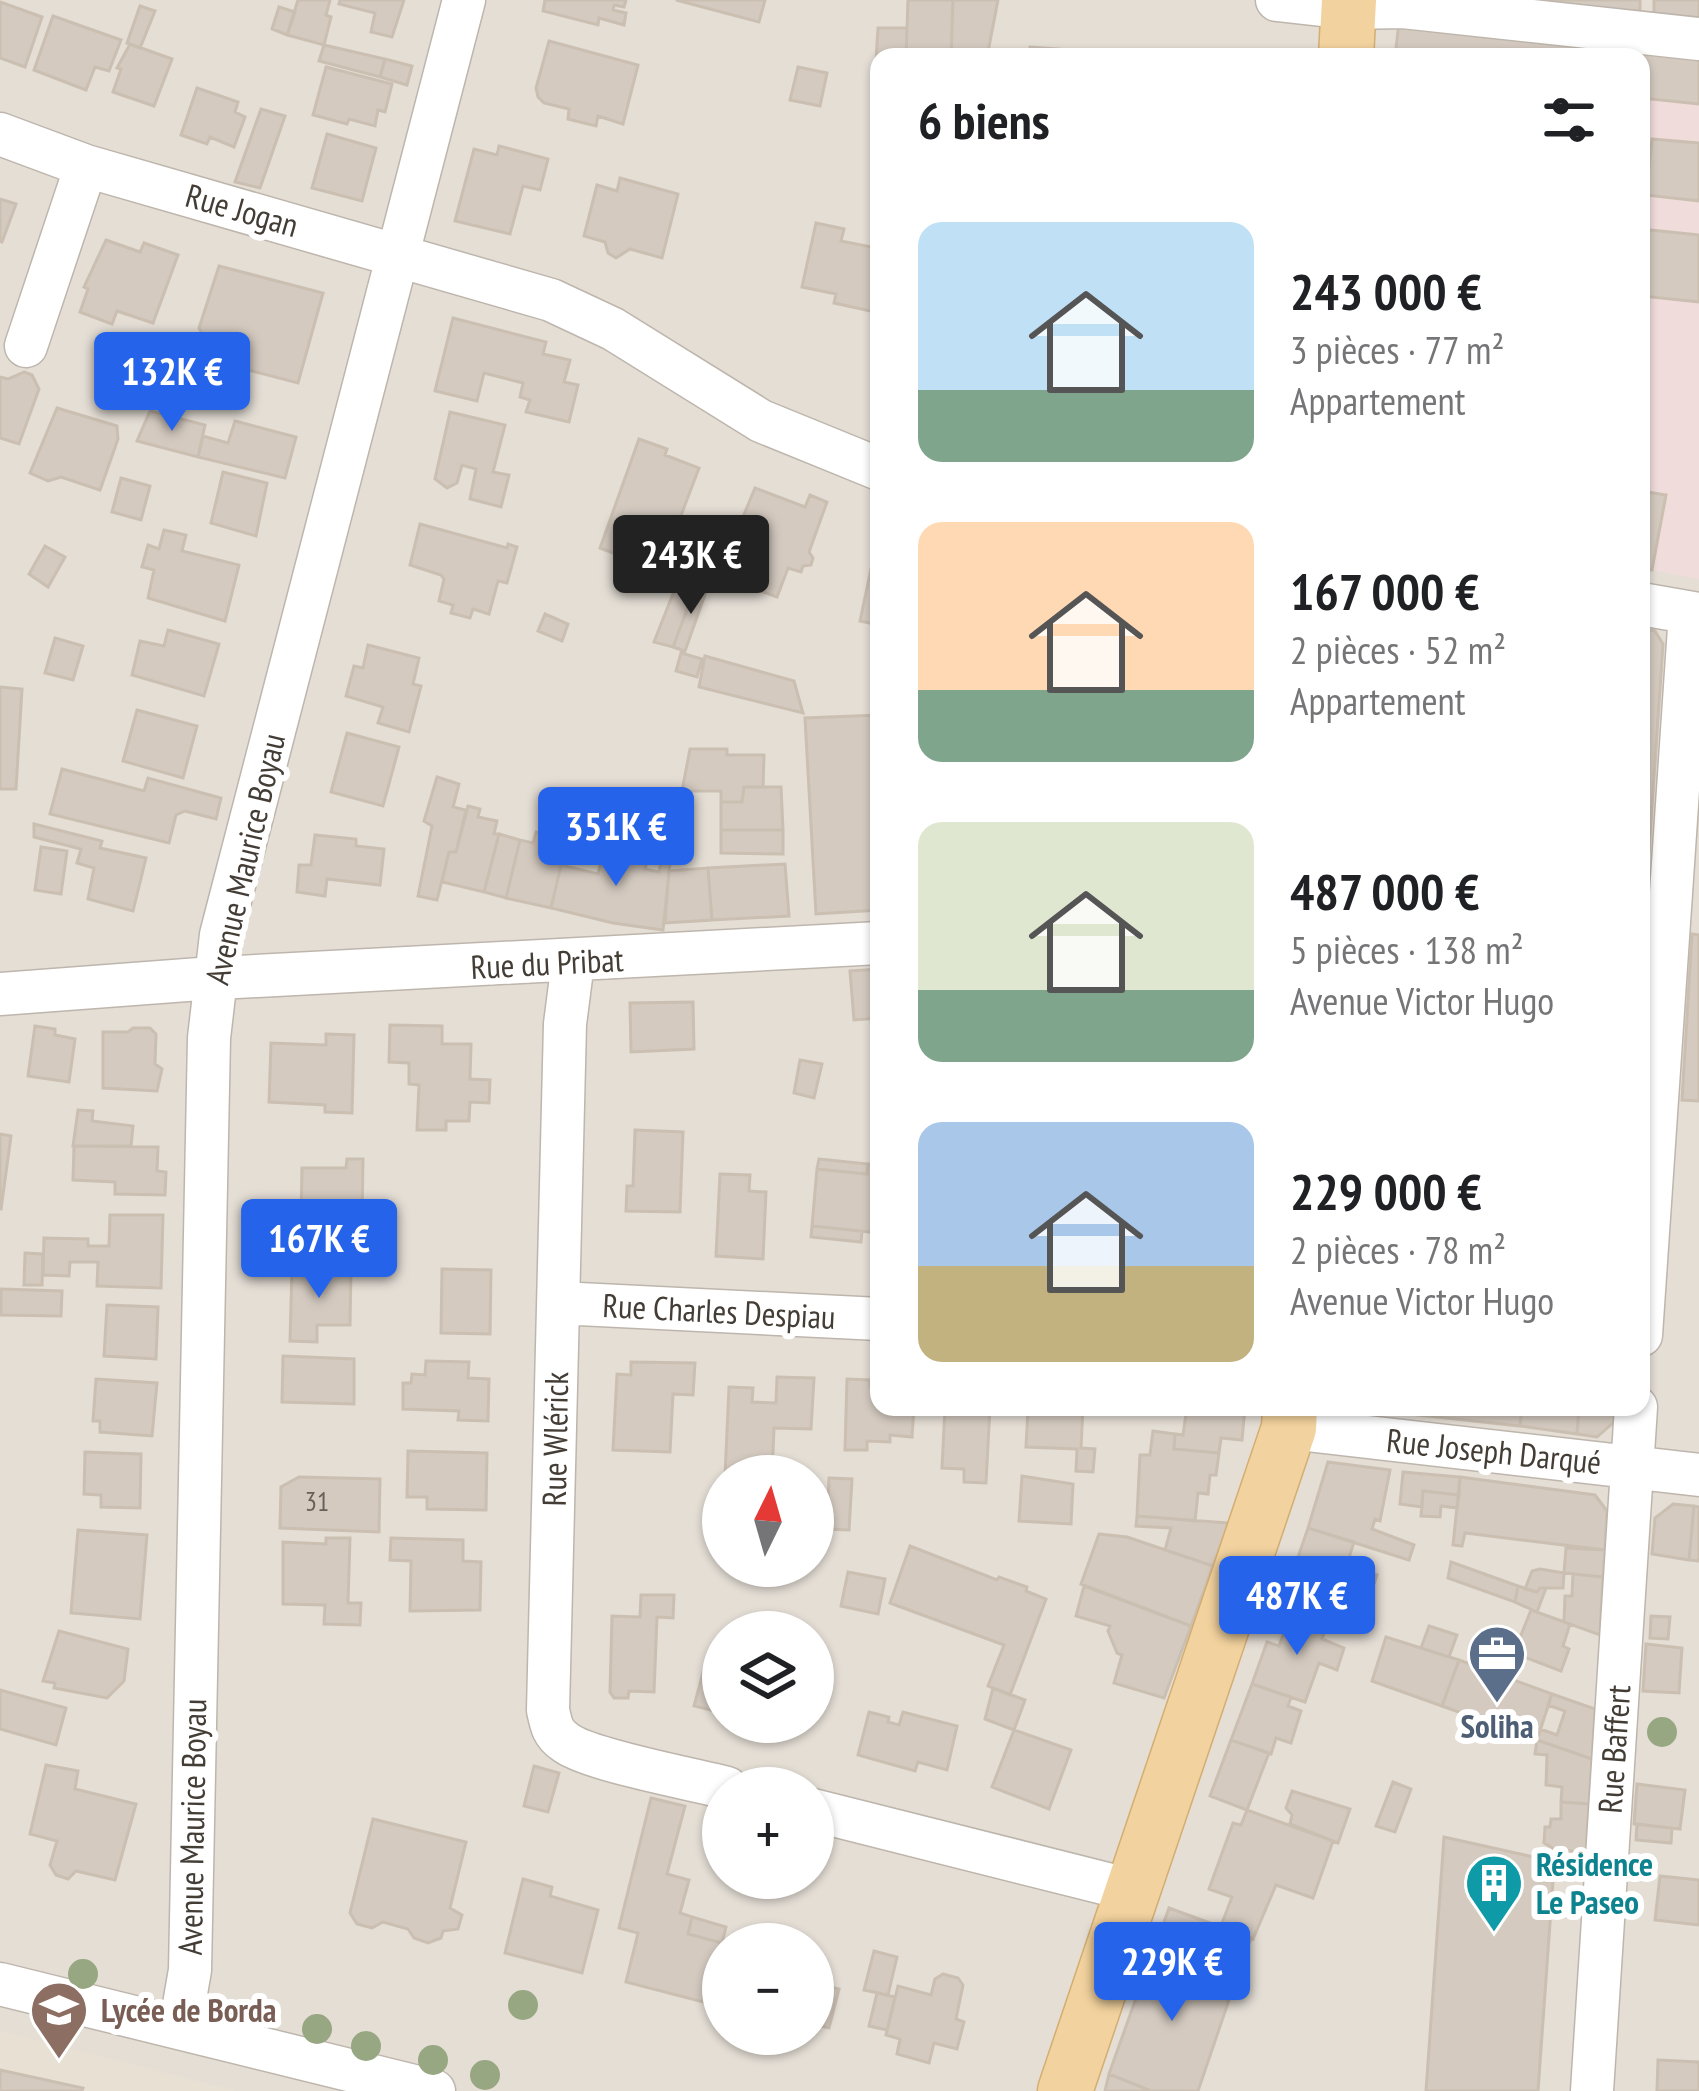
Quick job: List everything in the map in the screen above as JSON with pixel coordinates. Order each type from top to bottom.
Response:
[{"type":"main road","points":[[1065,2091],[1290,1418]]},
{"type":"street","name":"Avenue Maurice Boyau","points":[[180,2028],[190,1970],[214,980],[227,913],[464,0]]},
{"type":"street","points":[[1277,0],[1348,22],[1402,7],[1699,39]]},
{"type":"street","name":"Rue Jogan","points":[[0,134],[86,166],[551,299],[613,329],[761,421],[870,465]]},
{"type":"street","points":[[26,346],[86,166]]},
{"type":"street","points":[[1650,606],[1695,613],[1650,1215]]},
{"type":"street","name":"Rue du Pribat","points":[[0,994],[870,944]]},
{"type":"street","name":"Rue Wlérick","points":[[573,962],[565,1024],[548,1710],[552,1729],[567,1745],[702,1781]]},
{"type":"street","name":"Rue Charles Despiau","points":[[559,1303],[870,1319]]},
{"type":"street","name":"Rue Baffert","points":[[1592,2091],[1635,1416]]},
{"type":"street","name":"Rue Joseph Darqué","points":[[1290,1418],[1699,1475]]},
{"type":"street","points":[[834,1815],[1135,1891]]},
{"type":"street","points":[[0,1984],[434,2091]]},
{"type":"shaded area","points":[[0,0],[1699,0],[1699,2091],[0,2091]]},
{"type":"shaded area","points":[[1399,22],[1643,48],[1396,48]]},
{"type":"shaded area","points":[[1650,49],[1699,54],[1699,579],[1650,570]]},
{"type":"shaded area","name":"Lycée de Borda","points":[[0,2031],[236,2091],[0,2091]]},
{"type":"building","points":[[298,0],[330,0],[324,45],[287,35]]},
{"type":"building","points":[[340,0],[404,0],[392,37],[371,32],[375,13],[339,4]]},
{"type":"building","points":[[545,0],[626,0],[624,7],[614,5],[613,10],[626,13],[624,25],[599,18],[598,25],[543,11]]},
{"type":"building","points":[[676,0],[765,0],[759,22]]},
{"type":"building","points":[[908,0],[953,0],[951,48],[906,48]]},
{"type":"building","points":[[953,0],[998,0],[989,48],[951,48]]},
{"type":"building","points":[[1516,0],[1640,0],[1640,14]]},
{"type":"building","points":[[1654,0],[1699,0],[1699,20],[1654,15]]},
{"type":"building","points":[[0,2],[42,17],[25,67],[0,58]]},
{"type":"building","points":[[140,6],[155,11],[140,48],[127,43]]},
{"type":"building","points":[[279,7],[295,12],[287,35],[272,29]]},
{"type":"building","points":[[53,16],[121,40],[109,71],[95,67],[86,90],[34,70]]},
{"type":"building","points":[[1399,22],[1594,43],[1594,48],[1396,48]]},
{"type":"building","points":[[878,28],[907,28],[906,48],[877,48]]},
{"type":"building","points":[[549,41],[638,65],[623,124],[598,116],[596,126],[568,119],[569,109],[538,97],[536,88]]},
{"type":"building","points":[[1594,43],[1642,48],[1594,48]]},
{"type":"building","points":[[130,44],[172,59],[154,106],[113,92],[121,69],[117,68]]},
{"type":"building","points":[[324,45],[385,59],[380,77],[319,61]]},
{"type":"building","points":[[1650,49],[1699,54],[1699,104],[1650,99]]},
{"type":"building","points":[[385,59],[412,66],[407,85],[380,77]]},
{"type":"building","points":[[326,67],[392,84],[385,112],[378,110],[375,126],[313,115]]},
{"type":"building","points":[[798,67],[827,73],[820,106],[790,100]]},
{"type":"building","points":[[197,88],[238,102],[235,112],[245,117],[234,147],[210,137],[207,144],[181,135]]},
{"type":"building","points":[[261,109],[285,116],[260,188],[235,182]]},
{"type":"building","points":[[327,134],[376,148],[362,201],[312,188]]},
{"type":"building","points":[[1652,139],[1699,143],[1699,201],[1650,195]]},
{"type":"building","points":[[499,146],[548,159],[540,190],[523,186],[510,234],[455,221],[474,149],[497,155]]},
{"type":"building","points":[[620,178],[678,194],[662,258],[630,249],[616,258],[608,253],[605,242],[584,236],[597,185],[617,191]]},
{"type":"building","points":[[0,199],[16,204],[2,242],[0,241]]},
{"type":"building","points":[[816,223],[844,229],[841,241],[870,247],[870,311],[834,303],[836,294],[802,287]]},
{"type":"building","points":[[1650,230],[1699,235],[1699,302],[1650,297]]},
{"type":"building","points":[[106,240],[140,252],[144,243],[178,255],[153,323],[117,311],[112,324],[80,312],[88,289],[84,287]]},
{"type":"building","points":[[219,266],[323,293],[298,383],[206,359],[211,337],[199,328]]},
{"type":"building","points":[[453,318],[546,342],[543,354],[570,360],[564,382],[578,385],[569,422],[526,412],[530,400],[520,397],[523,383],[484,373],[477,401],[435,391]]},
{"type":"building","points":[[32,375],[39,389],[19,444],[0,438],[0,377]]},
{"type":"building","points":[[57,408],[117,426],[118,439],[100,490],[30,473]]},
{"type":"building","points":[[150,411],[205,425],[198,457],[137,441]]},
{"type":"building","points":[[450,412],[505,425],[493,472],[509,475],[501,507],[470,499],[476,469],[462,465],[457,483],[447,488],[435,479]]},
{"type":"building","points":[[235,421],[296,437],[285,478],[198,457],[203,436],[228,443]]},
{"type":"building","points":[[639,439],[699,468],[664,560],[628,546],[624,557],[600,548]]},
{"type":"building","points":[[223,472],[267,483],[256,536],[211,523]]},
{"type":"building","points":[[121,478],[150,486],[141,520],[112,512]]},
{"type":"building","points":[[755,488],[805,507],[810,495],[827,502],[809,552],[811,565],[803,566],[801,572],[788,568],[777,597],[719,575]]},
{"type":"building","points":[[1650,492],[1666,495],[1650,570]]},
{"type":"building","points":[[420,524],[517,547],[507,583],[498,581],[489,614],[473,609],[470,618],[451,613],[453,605],[439,601],[441,575],[410,565]]},
{"type":"building","points":[[164,530],[186,535],[182,551],[239,565],[225,621],[148,598],[154,570],[142,567],[148,545],[159,549]]},
{"type":"building","points":[[45,546],[65,557],[48,587],[29,574]]},
{"type":"building","points":[[870,574],[870,623],[860,621]]},
{"type":"building","points":[[680,576],[697,583],[673,647],[654,642]]},
{"type":"building","points":[[697,583],[708,586],[685,651],[673,647]]},
{"type":"building","points":[[545,614],[568,624],[562,641],[538,631]]},
{"type":"building","points":[[168,630],[219,644],[204,696],[132,675],[140,641],[164,646]]},
{"type":"building","points":[[1650,630],[1663,644],[1650,808]]},
{"type":"building","points":[[55,638],[83,646],[73,680],[45,673]]},
{"type":"building","points":[[368,645],[419,658],[413,684],[421,686],[409,732],[378,723],[383,707],[346,696],[354,666],[363,668]]},
{"type":"building","points":[[681,653],[702,659],[697,677],[676,671]]},
{"type":"building","points":[[705,656],[794,681],[803,713],[699,687]]},
{"type":"building","points":[[0,687],[22,689],[16,789],[0,789]]},
{"type":"building","points":[[137,710],[197,726],[183,778],[123,761]]},
{"type":"building","points":[[870,715],[870,911],[816,914],[805,718]]},
{"type":"building","points":[[347,733],[399,747],[383,806],[331,792]]},
{"type":"building","points":[[690,749],[764,755],[763,787],[744,787],[742,802],[721,802],[721,791],[682,791]]},
{"type":"building","points":[[62,769],[144,791],[148,778],[221,798],[216,819],[185,811],[176,815],[169,843],[50,814]]},
{"type":"building","points":[[437,777],[459,784],[453,807],[466,810],[437,900],[418,896],[432,826],[424,821]]},
{"type":"building","points":[[744,787],[781,787],[783,830],[721,830],[721,802],[742,802]]},
{"type":"building","points":[[468,806],[480,809],[478,817],[497,821],[494,834],[499,834],[484,892],[442,882]]},
{"type":"building","points":[[34,824],[102,841],[100,848],[146,858],[133,911],[88,899],[94,868],[77,863],[81,849],[34,837]]},
{"type":"building","points":[[721,830],[783,830],[783,854],[721,853]]},
{"type":"building","points":[[536,832],[567,840],[551,908],[506,898],[520,840],[533,843]]},
{"type":"building","points":[[499,834],[520,840],[506,898],[484,892]]},
{"type":"building","points":[[315,835],[356,839],[356,846],[384,849],[380,885],[327,879],[325,896],[297,892],[299,865],[311,865]]},
{"type":"building","points":[[607,838],[650,850],[645,869],[659,872],[661,862],[670,863],[663,930],[551,908],[561,865],[598,874]]},
{"type":"building","points":[[41,847],[67,851],[61,894],[35,890]]},
{"type":"building","points":[[785,864],[789,916],[712,920],[708,868]]},
{"type":"building","points":[[708,868],[712,920],[665,923],[669,871]]},
{"type":"building","points":[[1692,934],[1699,935],[1699,1101],[1682,1100]]},
{"type":"building","points":[[870,970],[870,1019],[854,1020],[850,971]]},
{"type":"building","points":[[693,1002],[694,1049],[631,1052],[630,1003]]},
{"type":"building","points":[[390,1025],[442,1026],[442,1044],[471,1044],[470,1079],[490,1080],[489,1103],[470,1102],[469,1121],[446,1121],[446,1130],[417,1130],[419,1085],[409,1084],[409,1063],[389,1062]]},
{"type":"building","points":[[35,1026],[75,1039],[69,1082],[28,1076]]},
{"type":"building","points":[[150,1028],[156,1034],[155,1064],[162,1069],[157,1091],[103,1088],[103,1032]]},
{"type":"building","points":[[326,1034],[354,1035],[352,1113],[325,1112],[325,1105],[269,1102],[271,1043],[326,1045]]},
{"type":"building","points":[[800,1060],[822,1064],[814,1098],[794,1093]]},
{"type":"building","points":[[78,1110],[93,1111],[92,1121],[133,1126],[131,1146],[73,1146]]},
{"type":"building","points":[[635,1130],[683,1132],[680,1212],[626,1211],[627,1186],[633,1186]]},
{"type":"building","points":[[0,1134],[11,1136],[1,1209],[0,1209]]},
{"type":"building","points":[[74,1146],[158,1147],[157,1171],[166,1172],[165,1195],[115,1194],[115,1182],[73,1180]]},
{"type":"building","points":[[347,1159],[363,1159],[362,1221],[301,1219],[302,1168],[346,1168]]},
{"type":"building","points":[[819,1159],[868,1164],[867,1174],[817,1169]]},
{"type":"building","points":[[870,1164],[870,1232],[812,1226],[817,1169],[867,1174]]},
{"type":"building","points":[[720,1174],[750,1175],[749,1191],[766,1192],[763,1259],[716,1256]]},
{"type":"building","points":[[110,1215],[163,1215],[161,1288],[97,1286],[98,1262],[70,1262],[69,1276],[43,1275],[44,1238],[88,1239],[88,1246],[109,1246]]},
{"type":"building","points":[[812,1226],[862,1231],[861,1242],[811,1237]]},
{"type":"building","points":[[25,1253],[43,1254],[42,1285],[24,1285]]},
{"type":"building","points":[[292,1269],[351,1269],[350,1325],[317,1325],[317,1342],[290,1341]]},
{"type":"building","points":[[442,1269],[491,1270],[490,1334],[441,1333]]},
{"type":"building","points":[[1,1289],[62,1291],[61,1316],[1,1315]]},
{"type":"building","points":[[107,1305],[158,1307],[156,1359],[104,1356]]},
{"type":"building","points":[[283,1356],[354,1359],[354,1404],[282,1402]]},
{"type":"building","points":[[426,1361],[469,1362],[468,1378],[489,1379],[488,1421],[458,1420],[459,1411],[403,1409],[403,1383],[411,1383],[412,1374],[425,1375]]},
{"type":"building","points":[[631,1362],[695,1363],[693,1395],[673,1394],[670,1452],[613,1450],[617,1374],[631,1375]]},
{"type":"building","points":[[777,1377],[814,1378],[811,1429],[774,1428],[773,1455],[726,1455],[729,1387],[753,1388],[752,1402],[776,1403]]},
{"type":"building","points":[[96,1379],[157,1383],[152,1436],[100,1432],[100,1421],[93,1421]]},
{"type":"building","points":[[847,1379],[870,1380],[870,1416],[913,1416],[912,1437],[890,1435],[890,1442],[867,1441],[867,1450],[845,1450]]},
{"type":"building","points":[[945,1416],[990,1416],[986,1483],[964,1482],[964,1469],[942,1468]]},
{"type":"building","points":[[1028,1416],[1083,1416],[1081,1448],[1095,1449],[1093,1472],[1076,1471],[1077,1449],[1026,1447]]},
{"type":"building","points":[[1186,1416],[1244,1416],[1242,1440],[1221,1438],[1219,1453],[1174,1449],[1175,1434],[1183,1435]]},
{"type":"building","points":[[1428,1416],[1521,1416],[1520,1426]]},
{"type":"building","points":[[1521,1416],[1578,1416],[1577,1434],[1520,1426]]},
{"type":"building","points":[[1578,1416],[1614,1416],[1597,1437],[1577,1434]]},
{"type":"building","points":[[1153,1431],[1175,1434],[1174,1449],[1219,1453],[1208,1494],[1198,1493],[1195,1521],[1137,1516],[1140,1455],[1150,1455]]},
{"type":"building","points":[[408,1451],[487,1453],[486,1510],[427,1509],[427,1497],[407,1497]]},
{"type":"building","points":[[85,1452],[141,1454],[140,1508],[101,1507],[101,1495],[84,1494]]},
{"type":"building","points":[[1328,1462],[1390,1470],[1380,1521],[1375,1519],[1372,1529],[1414,1545],[1409,1560],[1308,1528]]},
{"type":"building","points":[[1403,1472],[1460,1477],[1459,1495],[1423,1491],[1422,1507],[1400,1504]]},
{"type":"building","points":[[1022,1476],[1073,1484],[1071,1524],[1019,1521]]},
{"type":"building","points":[[299,1477],[380,1479],[379,1532],[280,1528],[281,1487]]},
{"type":"building","points":[[1460,1477],[1595,1495],[1607,1511],[1605,1550],[1465,1533],[1462,1546],[1453,1545]]},
{"type":"building","points":[[834,1478],[852,1479],[849,1530],[834,1529]]},
{"type":"building","points":[[1423,1491],[1459,1495],[1457,1508],[1441,1506],[1440,1517],[1421,1516]]},
{"type":"building","points":[[1673,1504],[1694,1506],[1689,1560],[1652,1554],[1655,1518]]},
{"type":"building","points":[[1694,1506],[1699,1507],[1699,1561],[1689,1560]]},
{"type":"building","points":[[1137,1516],[1229,1523],[1213,1566],[1165,1550],[1171,1528],[1136,1526]]},
{"type":"building","points":[[1308,1528],[1354,1542],[1347,1564],[1377,1575],[1359,1627],[1340,1620],[1342,1613],[1286,1592]]},
{"type":"building","points":[[78,1530],[147,1535],[140,1619],[71,1613]]},
{"type":"building","points":[[1099,1534],[1127,1537],[1213,1566],[1191,1626],[1081,1584]]},
{"type":"building","points":[[326,1538],[350,1538],[348,1603],[361,1603],[360,1625],[324,1624],[325,1605],[283,1604],[283,1542],[326,1544]]},
{"type":"building","points":[[391,1538],[463,1540],[463,1561],[481,1562],[480,1610],[410,1611],[411,1561],[390,1560]]},
{"type":"building","points":[[910,1546],[1027,1587],[1026,1591],[1046,1599],[1010,1695],[988,1686],[1004,1645],[890,1603]]},
{"type":"building","points":[[1566,1548],[1605,1550],[1603,1577],[1564,1573]]},
{"type":"building","points":[[1451,1562],[1518,1586],[1515,1602],[1448,1578]]},
{"type":"building","points":[[1532,1571],[1564,1573],[1563,1588],[1525,1589]]},
{"type":"building","points":[[848,1572],[885,1579],[878,1614],[841,1606]]},
{"type":"building","points":[[1573,1574],[1603,1577],[1600,1635],[1564,1622],[1565,1596],[1572,1596]]},
{"type":"building","points":[[1084,1586],[1191,1626],[1164,1698],[1114,1683],[1122,1655],[1117,1653],[1110,1626],[1076,1616]]},
{"type":"building","points":[[1518,1586],[1537,1592],[1546,1588],[1537,1612],[1515,1602]]},
{"type":"building","points":[[641,1595],[674,1595],[673,1618],[657,1617],[654,1692],[629,1691],[628,1698],[614,1698],[610,1692],[612,1616],[640,1617]]},
{"type":"building","points":[[1292,1610],[1328,1623],[1322,1639],[1344,1648],[1337,1670],[1319,1663],[1305,1702],[1252,1684],[1267,1642],[1279,1646]]},
{"type":"building","points":[[1531,1610],[1570,1624],[1563,1646],[1569,1649],[1561,1671],[1514,1653]]},
{"type":"building","points":[[1651,1616],[1670,1617],[1668,1639],[1650,1638]]},
{"type":"building","points":[[1429,1626],[1457,1635],[1449,1657],[1421,1648]]},
{"type":"building","points":[[59,1631],[128,1649],[124,1681],[107,1698],[54,1688],[55,1683],[43,1681]]},
{"type":"building","points":[[1386,1637],[1459,1660],[1442,1706],[1372,1681]]},
{"type":"building","points":[[1486,1639],[1511,1648],[1502,1676],[1477,1667]]},
{"type":"building","points":[[1646,1644],[1682,1648],[1679,1693],[1643,1691]]},
{"type":"building","points":[[1459,1660],[1552,1694],[1537,1740],[1442,1706]]},
{"type":"building","points":[[702,1676],[702,1708],[694,1706]]},
{"type":"building","points":[[1252,1684],[1291,1697],[1288,1706],[1301,1711],[1291,1743],[1276,1738],[1271,1754],[1231,1740]]},
{"type":"building","points":[[993,1688],[1025,1700],[1014,1730],[985,1719]]},
{"type":"building","points":[[0,1690],[66,1708],[56,1745],[0,1729]]},
{"type":"building","points":[[1552,1694],[1595,1709],[1592,1759],[1537,1740],[1540,1729],[1557,1735],[1565,1711],[1548,1705]]},
{"type":"building","points":[[869,1712],[899,1725],[903,1712],[957,1726],[947,1770],[918,1762],[915,1771],[858,1755]]},
{"type":"building","points":[[1014,1730],[1071,1750],[1049,1809],[992,1787]]},
{"type":"building","points":[[1231,1740],[1269,1753],[1247,1810],[1210,1796]]},
{"type":"building","points":[[1537,1740],[1592,1759],[1589,1804],[1561,1802],[1562,1787],[1546,1785],[1547,1755],[1535,1754]]},
{"type":"building","points":[[46,1765],[78,1771],[75,1789],[136,1804],[115,1880],[76,1871],[68,1879],[56,1875],[50,1865],[57,1841],[30,1834]]},
{"type":"building","points":[[534,1766],[559,1773],[548,1812],[524,1806]]},
{"type":"building","points":[[1393,1782],[1411,1789],[1395,1832],[1376,1826]]},
{"type":"building","points":[[1637,1784],[1685,1790],[1680,1829],[1634,1824]]},
{"type":"building","points":[[1292,1791],[1350,1809],[1338,1843],[1290,1824],[1292,1815],[1286,1808]]},
{"type":"building","points":[[651,1798],[685,1806],[667,1874],[689,1880],[680,1913],[692,1917],[688,1934],[702,1938],[702,2002],[626,1982],[638,1933],[619,1928]]},
{"type":"building","points":[[1561,1802],[1589,1804],[1586,1852],[1556,1850],[1544,1843],[1545,1827],[1550,1827],[1551,1819],[1561,1819]]},
{"type":"building","points":[[1247,1810],[1333,1841],[1313,1898],[1276,1885],[1253,1939],[1221,1926],[1232,1897],[1209,1889],[1233,1823],[1241,1825]]},
{"type":"building","points":[[373,1819],[466,1842],[450,1908],[462,1915],[458,1929],[443,1931],[441,1938],[428,1943],[414,1938],[408,1929],[383,1922],[372,1928],[357,1924],[350,1913]]},
{"type":"building","points":[[1637,1824],[1672,1828],[1671,1843],[1636,1840]]},
{"type":"building","name":"Résidence Le Paseo","points":[[1444,1837],[1538,1858],[1543,1881],[1553,1881],[1538,2091],[1426,2091]]},
{"type":"building","points":[[1660,1876],[1699,1880],[1699,1925],[1655,1920]]},
{"type":"building","points":[[523,1879],[552,1887],[550,1896],[598,1910],[582,1973],[505,1953]]},
{"type":"building","points":[[1169,1908],[1251,1938],[1242,1965],[1159,1936]]},
{"type":"building","points":[[692,1917],[712,1923],[702,1923],[702,1938],[688,1934]]},
{"type":"building","points":[[1159,1936],[1242,1965],[1228,2003],[1217,1966],[1155,1945]]},
{"type":"building","points":[[1155,1945],[1217,1966],[1228,2003],[1198,2091],[1151,2091],[1109,2074]]},
{"type":"building","points":[[874,1951],[897,1957],[888,1995],[864,1990]]},
{"type":"building","points":[[943,1974],[958,1978],[963,1985],[956,2019],[964,2022],[957,2049],[934,2043],[929,2063],[897,2054],[900,2039],[886,2035],[898,1986],[931,1995],[935,1979]]},
{"type":"building","points":[[877,1993],[895,1997],[887,2030],[869,2026]]},
{"type":"building","points":[[1658,2060],[1699,2062],[1699,2091],[1657,2091]]},
{"type":"building","points":[[0,2070],[83,2088],[0,2091]]},
{"type":"building","points":[[1109,2074],[1151,2091],[1105,2091]]},
{"type":"place","name":"Soliha","points":[[1497,1705]]},
{"type":"place","name":"Résidence Le Paseo","points":[[1494,1934]]},
{"type":"place","name":"Lycée de Borda","points":[[59,2061]]}]
